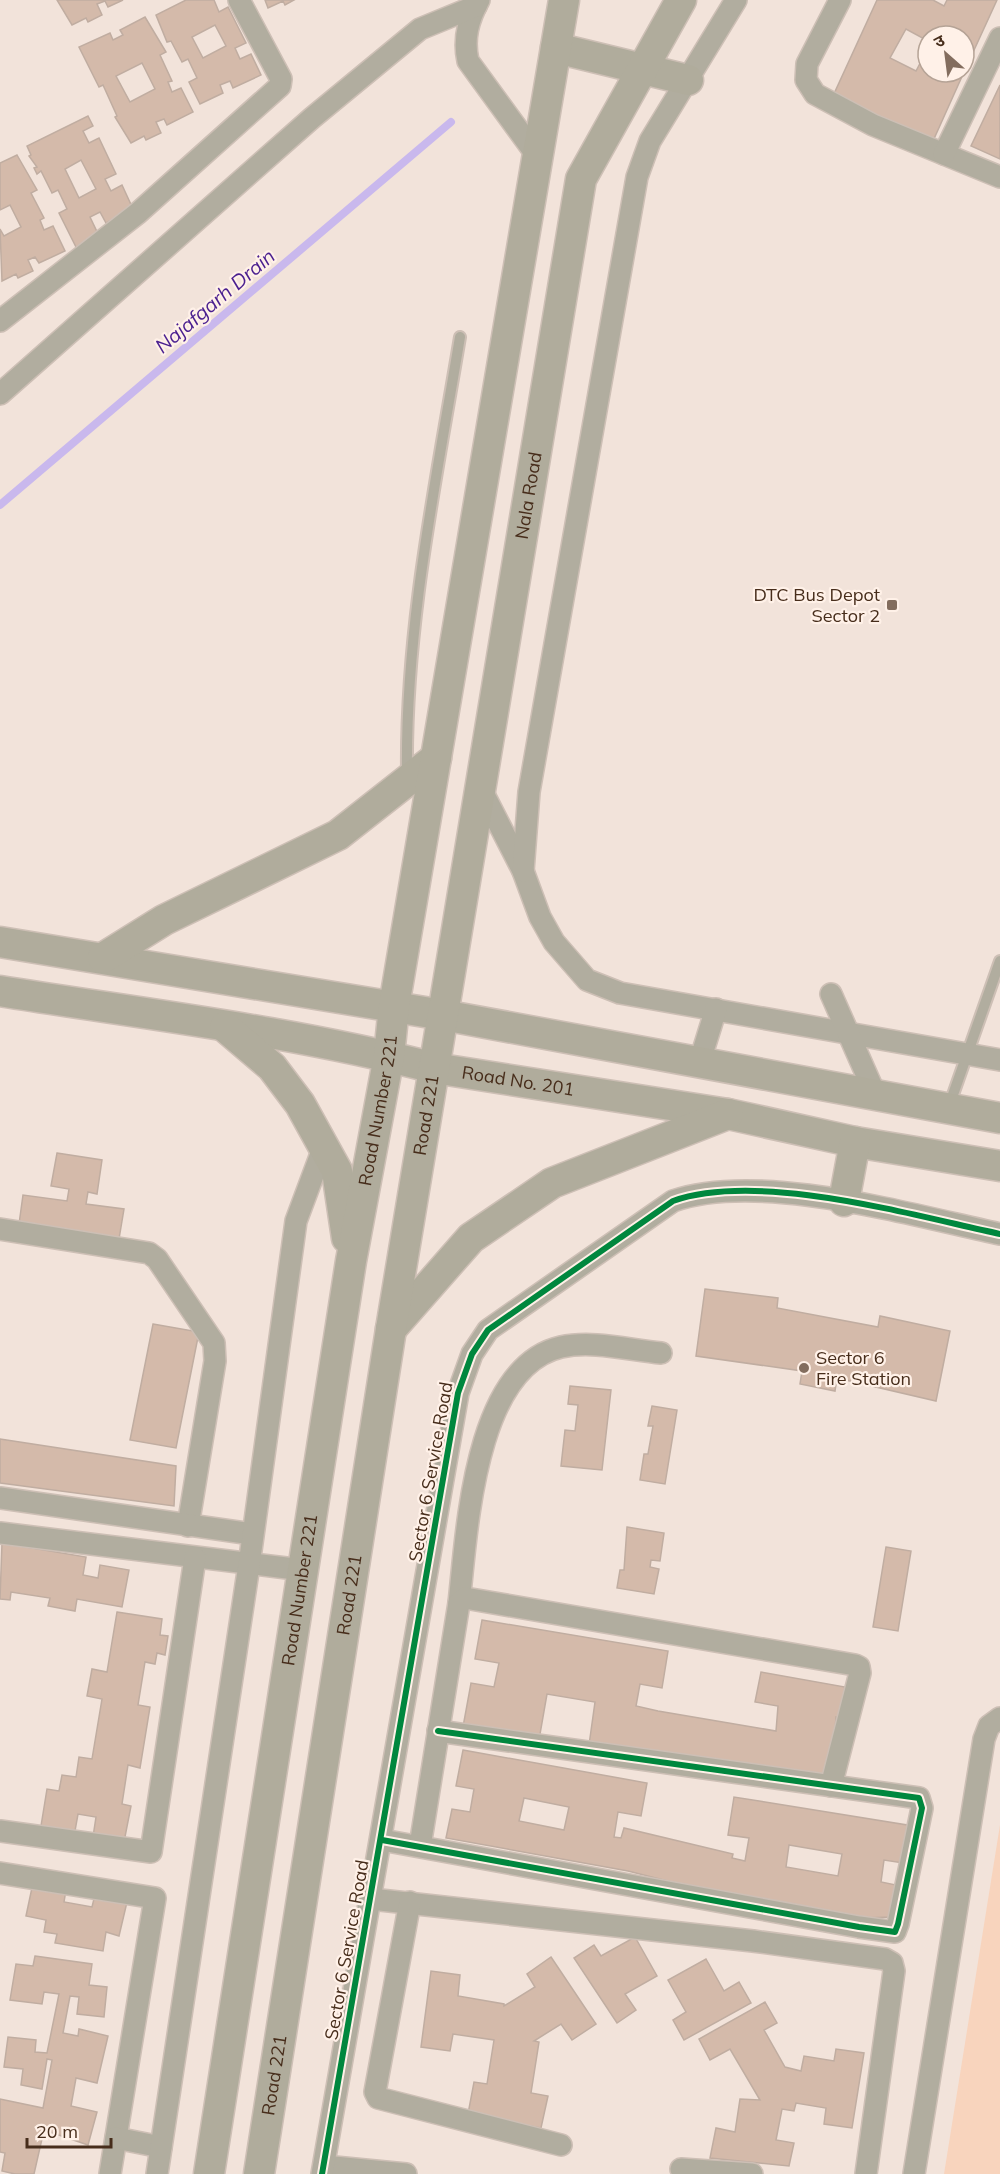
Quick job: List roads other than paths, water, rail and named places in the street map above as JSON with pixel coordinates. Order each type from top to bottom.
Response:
[{"type":"main road","points":[[394,1006],[564,0]]},
{"type":"main road","name":"Nala Road","points":[[442,1015],[581,179],[681,0]]},
{"type":"main road","points":[[556,48],[688,80]]},
{"type":"main road","points":[[103,958],[164,920],[338,835],[435,758]]},
{"type":"main road","points":[[0,942],[394,1006],[1000,1118]]},
{"type":"main road","name":"Road No. 201","points":[[0,991],[389,1056],[434,1068],[728,1114],[855,1142],[1000,1166]]},
{"type":"main road","name":"Road Number 221","points":[[209,2174],[351,1261],[389,1056],[394,1006]]},
{"type":"main road","name":"Road 221","points":[[259,2174],[442,1015]]},
{"type":"main road","points":[[224,1027],[272,1067],[300,1104],[324,1146],[337,1171],[351,1261]]},
{"type":"main road","points":[[391,1329],[471,1239],[552,1183],[728,1114]]},
{"type":"main road","points":[[844,1201],[855,1142]]},
{"type":"street","points":[[0,321],[138,213],[280,86],[281,80],[240,0]]},
{"type":"street","points":[[523,871],[529,792],[637,177],[650,141],[736,0]]},
{"type":"street","points":[[840,0],[807,64],[806,80],[815,94],[873,125],[1000,177]]},
{"type":"street","points":[[478,3],[464,45],[468,62],[538,157]]},
{"type":"street","points":[[0,394],[312,118],[420,29],[478,3]]},
{"type":"street","points":[[944,153],[1000,38]]},
{"type":"street","points":[[480,787],[523,871],[540,917],[568,961],[586,980],[620,993],[1000,1060]]},
{"type":"street","points":[[831,994],[876,1096]]},
{"type":"street","points":[[699,1064],[716,1010]]},
{"type":"street","points":[[157,2174],[249,1564],[296,1221],[324,1146]]},
{"type":"street","name":"Sector 6 Service Road","points":[[323,2170],[458,1393],[472,1354],[488,1330],[673,1201],[690,1195],[770,1192],[844,1201],[1000,1234]]},
{"type":"street","points":[[0,1229],[149,1253],[157,1259],[214,1343],[215,1361],[188,1526]]},
{"type":"street","points":[[420,1846],[459,1603],[469,1524],[486,1436],[494,1410],[512,1379],[531,1361],[560,1348],[581,1344],[661,1353]]},
{"type":"street","points":[[0,1498],[252,1534]]},
{"type":"street","points":[[0,1533],[303,1570]]},
{"type":"street","points":[[0,1831],[151,1852],[195,1558]]},
{"type":"street","points":[[459,1603],[470,1598],[855,1665],[859,1667],[860,1673],[831,1786]]},
{"type":"street","points":[[914,2174],[984,1739],[989,1726],[1000,1718]]},
{"type":"street","points":[[382,1840],[895,1932],[922,1803],[915,1797],[438,1731]]},
{"type":"street","points":[[0,1873],[155,1898],[110,2174]]},
{"type":"street","points":[[371,1899],[753,1941],[885,1959],[892,1963],[894,1971],[866,2174]]},
{"type":"street","points":[[410,1902],[375,2092],[378,2098],[561,2145]]},
{"type":"street","points":[[116,2138],[161,2147]]},
{"type":"street","points":[[681,2169],[752,2174]]},
{"type":"street","points":[[323,2170],[406,2174]]},
{"type":"lane","points":[[407,781],[406,710],[416,599],[460,337]]},
{"type":"lane","points":[[948,1109],[1000,961]]},
{"type":"waterway","name":"Najafgarh Drain","points":[[0,505],[451,122]]},
{"type":"place","name":"DTC Bus Depot Sector 2","points":[[892,605]]},
{"type":"place","name":"Sector 6 Fire Station","points":[[804,1368]]}]
